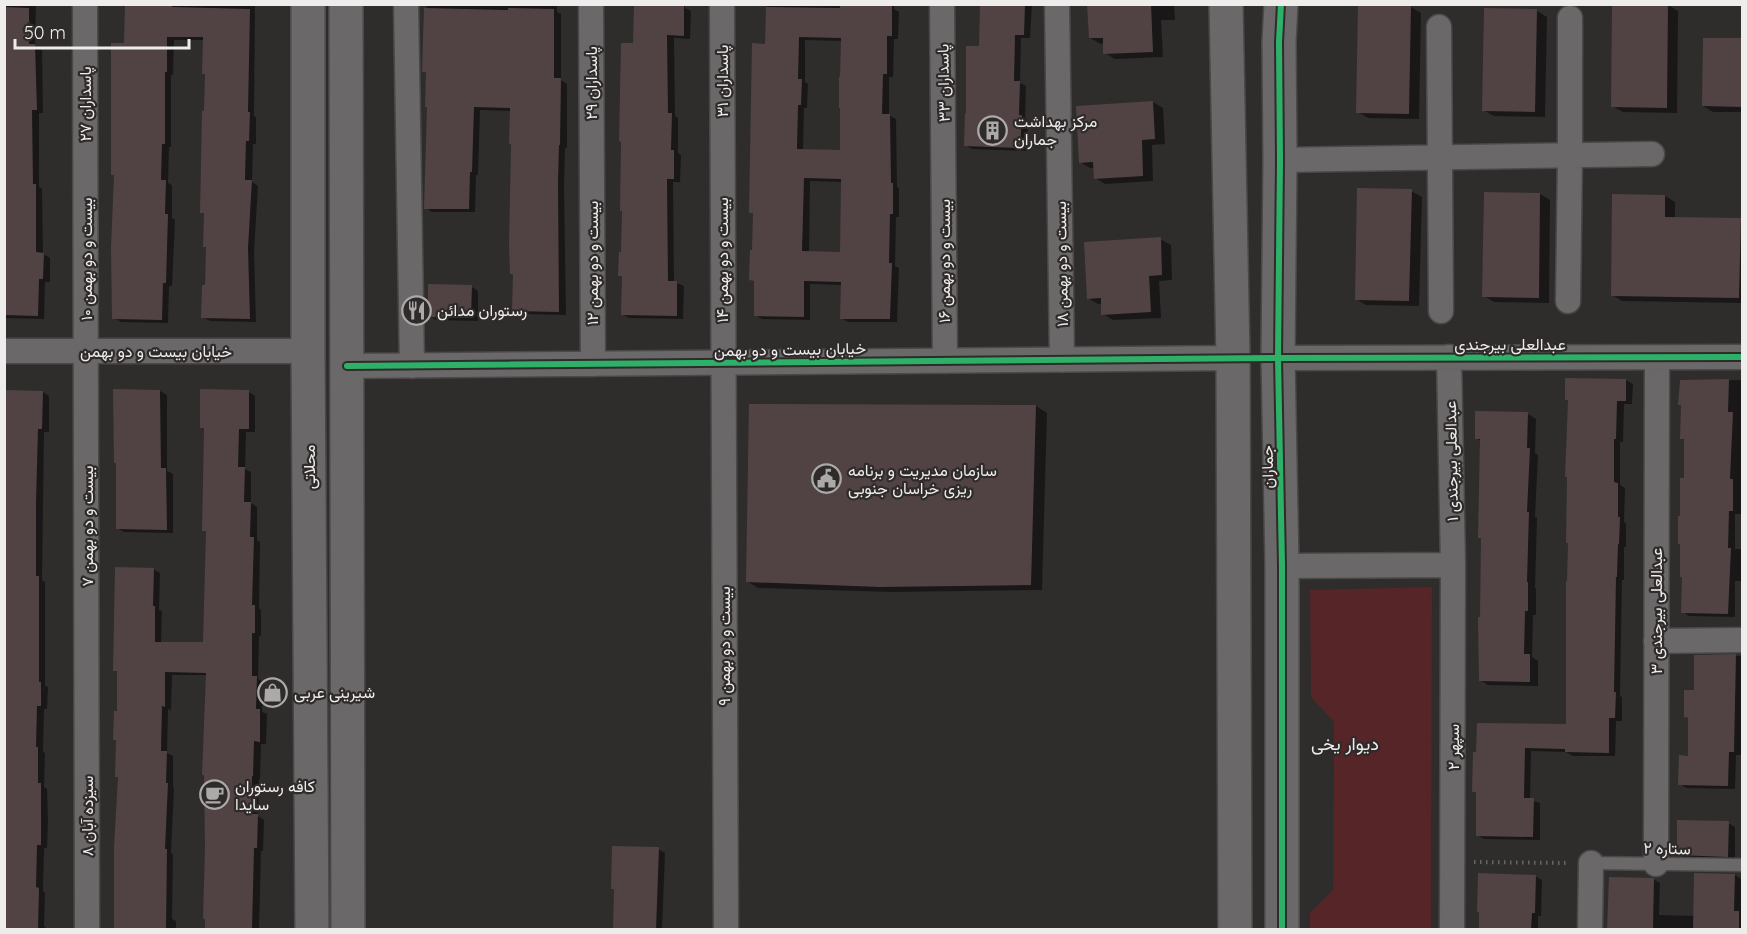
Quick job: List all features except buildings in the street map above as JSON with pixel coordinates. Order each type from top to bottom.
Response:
[{"type":"street","name":"پاسداران ۲۷","points":[[85,4],[86,167]]},
{"type":"street","name":"محلاتی","points":[[308,4],[312,930]]},
{"type":"street","points":[[346,4],[348,930]]},
{"type":"street","points":[[346,42],[362,4]]},
{"type":"street","points":[[406,4],[412,366]]},
{"type":"street","name":"پاسداران ۲۹","points":[[591,4],[592,162]]},
{"type":"street","name":"پاسداران ۳۱","points":[[722,4],[722,158]]},
{"type":"street","name":"پاسداران ۳۳","points":[[942,4],[944,161]]},
{"type":"street","name":"بیست و دو بهمن ۱۸","points":[[1057,4],[1062,360]]},
{"type":"street","name":"جماران","points":[[1226,4],[1233,358],[1234,930]]},
{"type":"street","name":"جماران","points":[[1281,4],[1278,358],[1282,566],[1282,930]]},
{"type":"street","points":[[1568,301],[1570,18]]},
{"type":"street","points":[[1440,27],[1441,311]]},
{"type":"street","points":[[1280,160],[1652,154]]},
{"type":"street","name":"بیست و دو بهمن ۱۴","points":[[722,158],[723,363]]},
{"type":"street","name":"بیست و دو بهمن ۱۶","points":[[944,161],[945,361]]},
{"type":"street","name":"بیست و دو بهمن ۱۲","points":[[592,162],[593,364]]},
{"type":"street","name":"بیست و دو بهمن ۱۰","points":[[86,167],[87,351]]},
{"type":"street","name":"خیابان بیست و دو بهمن","points":[[4,351],[308,351]]},
{"type":"street","name":"بیست و دو بهمن ۷","points":[[87,351],[87,702]]},
{"type":"street","name":"عبدالعلی بیرجندی ۱","points":[[1449,357],[1453,565]]},
{"type":"street","name":"عبدالعلی بیرجندی","points":[[1278,358],[1743,357]]},
{"type":"street","name":"خیابان بیست و دو بهمن","points":[[347,366],[1233,358]]},
{"type":"street","points":[[1233,358],[1278,358]]},
{"type":"street","name":"عبدالعلی بیرجندی ۳","points":[[1656,864],[1657,358]]},
{"type":"street","name":"بیست و دو بهمن ۹","points":[[723,363],[726,930]]},
{"type":"street","points":[[1282,566],[1453,565]]},
{"type":"street","name":"سپهر ۲","points":[[1452,930],[1453,565]]},
{"type":"street","points":[[1656,641],[1743,640]]},
{"type":"street","name":"سیزده آبان ۸","points":[[87,702],[87,930]]},
{"type":"street","points":[[1590,930],[1591,863]]},
{"type":"lane","name":"ستاره ۲","points":[[1591,863],[1743,865]]},
{"type":"path","points":[[1452,862],[1591,863]]},
{"type":"shaded area","points":[[1432,587],[1431,929],[1310,929],[1310,913],[1333,890],[1334,722],[1311,697],[1310,590]]},
{"type":"cycle path","points":[[1281,4],[1278,358],[1282,566],[1282,930]]},
{"type":"cycle path","points":[[347,366],[1278,358],[1742,357]]},
{"type":"place","name":"مرکز بهداشت جماران","points":[[993,130]]},
{"type":"place","name":"رستوران مدائن","points":[[416,310]]},
{"type":"place","name":"سازمان مدیریت و برنامه ریزی خراسان جنوبی","points":[[827,479]]},
{"type":"place","name":"شیرینی عربی","points":[[273,692]]},
{"type":"place","name":"کافه رستوران سایدا","points":[[214,795]]},
{"type":"district","name":"دیوار یخی","points":[[1345,743]]}]
